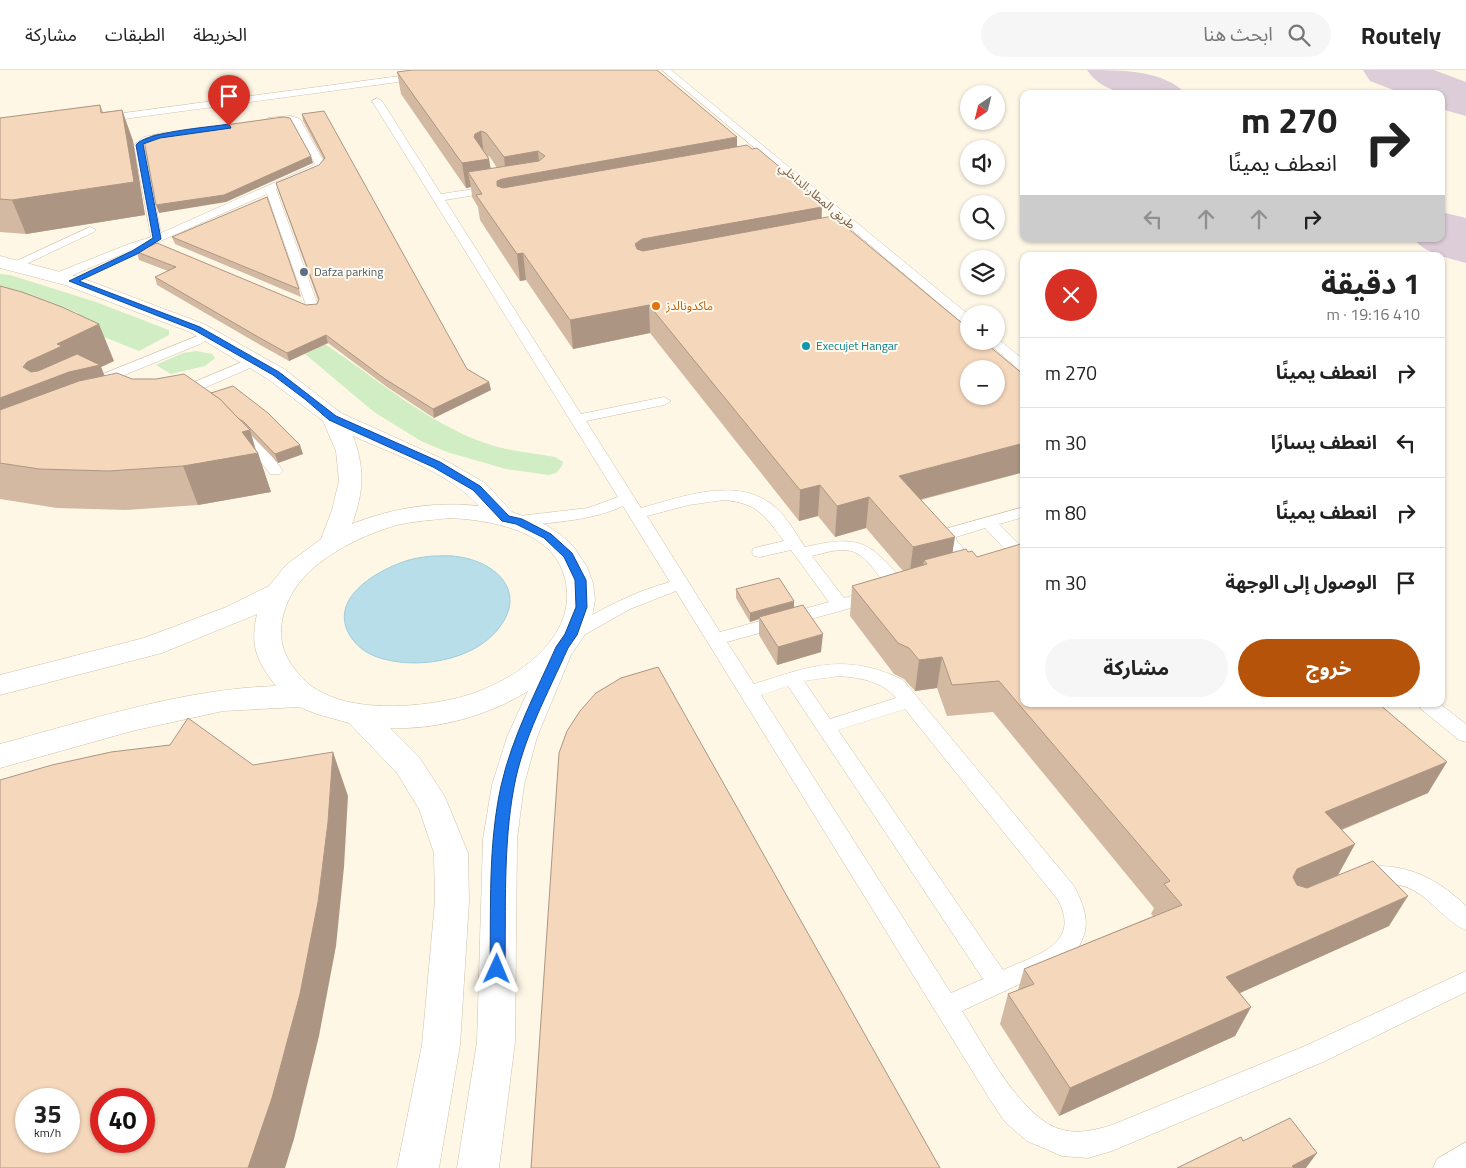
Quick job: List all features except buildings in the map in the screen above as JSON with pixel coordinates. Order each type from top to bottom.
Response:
[{"type":"street","points":[[8,264],[65,279],[204,332],[254,361],[302,393],[333,418],[437,464],[476,488],[512,520]]},
{"type":"street","points":[[332,543],[345,514],[351,486],[350,460],[344,438],[333,418]]},
{"type":"street","points":[[478,1168],[496,1042],[500,839],[508,785],[522,737],[567,641],[582,607],[580,580],[568,555],[547,536],[512,520],[480,513],[450,511],[419,513],[359,530],[332,543],[300,566],[277,593],[268,617],[267,641],[275,664],[304,696],[329,707],[359,715],[397,717],[436,714],[475,704],[510,688],[532,674],[567,641]]},
{"type":"street","points":[[0,685],[152,646],[234,614],[277,593]]},
{"type":"street","points":[[0,756],[168,711],[256,697],[304,696]]},
{"type":"street","points":[[359,715],[408,765],[434,806],[451,853],[452,901],[441,1045],[418,1168]]},
{"type":"lane","points":[[89,120],[464,70]]},
{"type":"lane","name":"طريق المطار الداخلي","points":[[666,70],[769,161],[859,231],[960,315]]},
{"type":"lane","points":[[377,101],[946,1007],[1014,1113],[1036,1132],[1062,1143],[1088,1145],[1112,1138],[1314,1054],[1466,981]]},
{"type":"lane","points":[[65,279],[134,253],[154,240],[316,168],[320,164],[295,119],[256,123]]},
{"type":"lane","points":[[154,240],[139,145],[147,139],[176,133]]},
{"type":"lane","points":[[438,198],[503,187],[499,181]]},
{"type":"lane","points":[[271,188],[314,308],[297,301]]},
{"type":"lane","points":[[8,264],[90,230]]},
{"type":"lane","points":[[839,234],[859,231]]},
{"type":"lane","points":[[154,240],[169,248]]},
{"type":"lane","points":[[73,392],[122,369],[158,358],[204,332]]},
{"type":"lane","points":[[1003,350],[1020,364]]},
{"type":"lane","points":[[180,385],[200,392],[254,361]]},
{"type":"lane","points":[[577,419],[664,401]]},
{"type":"lane","points":[[227,423],[260,451],[275,471]]},
{"type":"lane","points":[[512,520],[587,513],[613,506],[632,506],[728,494],[746,496],[761,502],[770,511],[840,605]]},
{"type":"lane","points":[[973,569],[949,542],[948,537],[956,531],[1020,513]]},
{"type":"lane","points":[[988,522],[1020,553]]},
{"type":"lane","points":[[760,552],[832,545],[854,545],[864,549],[871,555],[900,588]]},
{"type":"lane","points":[[955,574],[1020,556]]},
{"type":"lane","points":[[567,641],[634,600],[681,584]]},
{"type":"lane","points":[[716,639],[918,584]]},
{"type":"lane","points":[[748,692],[835,668],[859,670],[882,677],[896,685],[1066,893],[1075,908],[1076,925],[1072,941],[1061,954],[946,1007]]},
{"type":"lane","points":[[793,679],[999,983]]},
{"type":"lane","points":[[826,727],[910,700]]},
{"type":"lane","points":[[1432,707],[1466,735]]},
{"type":"lane","points":[[1348,883],[1378,874],[1394,874],[1412,879],[1443,899],[1466,920]]},
{"type":"lane","points":[[1446,1168],[1466,1155]]},
{"type":"green space","points":[[0,274],[10,275],[96,302],[169,330],[169,335],[139,351],[64,321],[79,313],[0,287]]},
{"type":"green space","points":[[325,344],[404,400],[445,425],[488,444],[555,457],[563,462],[562,466],[556,473],[549,475],[506,469],[447,452],[421,441],[374,412],[305,354]]},
{"type":"green space","points":[[196,351],[212,354],[215,358],[205,366],[171,374],[156,365],[183,353]]},
{"type":"water","points":[[453,556],[473,560],[486,566],[504,581],[509,591],[510,603],[507,615],[499,628],[488,640],[474,649],[459,656],[425,663],[392,661],[377,657],[363,650],[349,635],[344,618],[346,606],[352,596],[370,579],[393,566],[418,558]]},
{"type":"taxiway","points":[[1112,70],[1152,90]]},
{"type":"taxiway","points":[[1388,70],[1440,90]]},
{"type":"taxiway","points":[[1445,92],[1466,100]]},
{"type":"taxiway","points":[[1445,233],[1466,243]]},
{"type":"place","name":"Dafza parking","points":[[304,272]]},
{"type":"place","name":"ماكدونالدز","points":[[656,306]]},
{"type":"place","name":"Execujet Hangar","points":[[806,346]]},
{"type":"route","points":[[229,126],[158,136],[140,143],[157,239],[134,253],[72,281],[197,328],[276,374],[333,418],[437,464],[476,488],[505,519],[519,521],[547,536],[568,555],[580,580],[582,607],[571,635],[562,647],[522,737],[508,785],[500,839],[497,969]]}]
